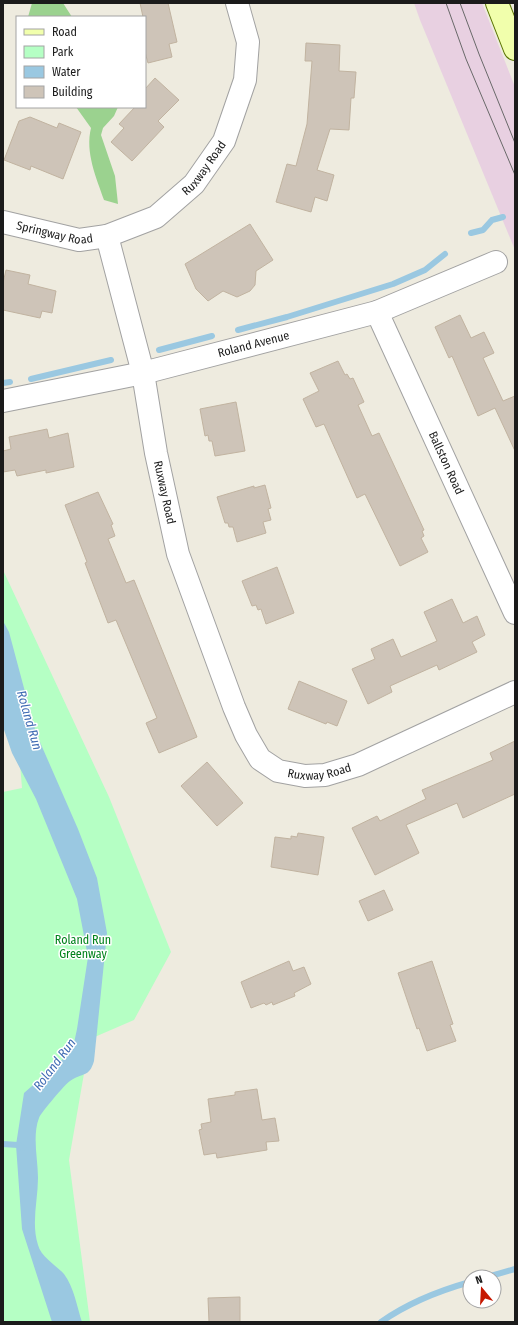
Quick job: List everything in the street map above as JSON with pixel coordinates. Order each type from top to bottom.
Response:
[{"type":"street","name":"Ruxway Road","points":[[237,3],[248,42],[245,80],[224,141],[194,184],[156,217],[107,236],[143,373],[156,453],[178,554],[234,707],[246,735],[260,759],[278,771],[305,776],[325,775],[358,765],[515,692]]},
{"type":"street","points":[[497,3],[515,49]]},
{"type":"street","name":"Springway Road","points":[[3,222],[79,240],[107,236]]},
{"type":"street","name":"Roland Avenue","points":[[3,401],[143,373],[377,312],[496,262]]},
{"type":"street","name":"Ballston Road","points":[[377,312],[515,614]]},
{"type":"shaded area","points":[[414,3],[482,3],[515,87],[515,250],[420,20]]},
{"type":"green space","points":[[32,3],[63,3],[71,16],[28,16]]},
{"type":"green space","points":[[77,108],[118,108],[114,116],[103,128],[101,135],[115,176],[118,204],[104,200],[90,155],[89,146],[91,128]]},
{"type":"green space","name":"Roland Run Greenway","points":[[3,570],[109,797],[171,952],[134,1020],[90,1039],[69,1160],[90,1322],[3,1322],[3,792],[22,788],[20,764],[3,722]]},
{"type":"water","name":"Roland Run","points":[[3,621],[9,632],[36,733],[78,829],[97,878],[107,933],[94,1061],[88,1072],[68,1083],[48,1105],[40,1115],[36,1132],[38,1186],[35,1212],[36,1237],[42,1253],[64,1274],[67,1279],[73,1291],[82,1322],[52,1322],[22,1229],[16,1145],[24,1093],[64,1058],[74,1043],[88,957],[77,899],[36,799],[12,753],[3,727]]},
{"type":"building","points":[[140,3],[168,3],[177,42],[169,44],[172,57],[148,63],[146,56],[146,16],[143,16]]},
{"type":"building","points":[[306,43],[340,45],[339,71],[356,72],[354,98],[351,98],[349,130],[330,129],[317,170],[334,175],[327,201],[315,197],[311,212],[276,202],[287,164],[296,166],[307,124],[312,61],[305,61]]},
{"type":"building","points":[[155,78],[179,100],[158,121],[164,127],[132,161],[111,142],[124,128],[119,124],[134,108],[146,108],[146,88]]},
{"type":"building","points":[[30,117],[57,128],[59,123],[81,132],[63,179],[31,166],[30,170],[4,160],[19,121]]},
{"type":"building","points":[[250,224],[273,260],[256,271],[255,285],[250,291],[237,297],[223,291],[208,301],[196,289],[185,264]]},
{"type":"building","points":[[6,270],[30,275],[28,284],[56,291],[52,313],[42,311],[40,318],[3,310],[3,283]]},
{"type":"building","points":[[460,315],[471,338],[484,332],[494,353],[483,358],[503,401],[515,396],[515,451],[495,408],[478,416],[452,356],[449,358],[435,327]]},
{"type":"building","points":[[338,361],[345,375],[347,374],[350,379],[353,378],[364,402],[358,405],[372,436],[379,433],[424,530],[422,531],[424,536],[421,538],[428,552],[400,566],[365,494],[357,498],[324,424],[316,427],[303,399],[319,391],[310,373]]},
{"type":"building","points":[[236,402],[245,451],[215,456],[212,441],[209,441],[208,435],[205,436],[200,409]]},
{"type":"building","points":[[47,429],[49,438],[68,433],[74,467],[46,473],[46,470],[17,476],[15,470],[3,472],[3,451],[11,449],[9,437]]},
{"type":"building","points":[[265,485],[271,508],[268,509],[271,520],[263,522],[266,533],[237,542],[233,527],[229,527],[228,523],[225,523],[217,497],[254,486],[254,488]]},
{"type":"building","points":[[98,492],[113,524],[111,525],[115,536],[108,539],[126,583],[134,580],[197,737],[159,753],[146,723],[157,718],[116,620],[108,623],[65,505]]},
{"type":"building","points":[[277,567],[294,613],[266,624],[261,609],[258,610],[256,605],[252,606],[242,581]]},
{"type":"building","points":[[452,599],[463,623],[477,616],[485,635],[472,642],[477,652],[439,670],[437,665],[390,686],[392,692],[368,704],[352,669],[375,659],[371,649],[393,639],[401,657],[437,641],[424,612]]},
{"type":"building","points":[[299,681],[347,701],[337,726],[327,722],[326,724],[288,709]]},
{"type":"building","points":[[515,741],[515,794],[463,818],[457,803],[406,825],[419,853],[375,875],[352,828],[377,816],[380,821],[426,799],[422,790],[493,760],[490,753]]},
{"type":"building","points":[[207,762],[243,803],[217,826],[181,786]]},
{"type":"building","points":[[298,833],[324,837],[318,875],[271,867],[275,837],[291,839],[291,836],[297,837]]},
{"type":"building","points":[[384,890],[393,910],[368,921],[359,901]]},
{"type":"building","points":[[289,961],[293,971],[304,967],[311,984],[294,993],[295,996],[273,1005],[272,1002],[266,1005],[264,1003],[251,1008],[241,982]]},
{"type":"building","points":[[432,961],[453,1024],[450,1025],[456,1041],[427,1051],[419,1028],[417,1029],[398,973]]},
{"type":"building","points":[[257,1089],[262,1120],[275,1118],[279,1141],[266,1142],[267,1150],[217,1158],[216,1153],[204,1155],[199,1130],[202,1129],[201,1124],[211,1122],[208,1099],[235,1095],[235,1092]]},
{"type":"building","points":[[240,1297],[240,1322],[209,1322],[208,1298]]},
{"type":"waterway","points":[[471,233],[483,230],[492,220],[503,217]]},
{"type":"waterway","points":[[238,330],[287,317],[393,284],[425,270],[445,254]]},
{"type":"waterway","points":[[159,350],[212,336]]},
{"type":"waterway","points":[[31,379],[111,360]]},
{"type":"waterway","points":[[3,383],[10,382]]},
{"type":"waterway","points":[[3,1144],[18,1145],[23,1148]]},
{"type":"waterway","points":[[502,1273],[515,1269]]},
{"type":"waterway","points":[[381,1322],[391,1315],[424,1298],[462,1284]]},
{"type":"tram line","points":[[446,3],[466,59],[515,175]]},
{"type":"tram line","points":[[460,3],[515,143]]}]
